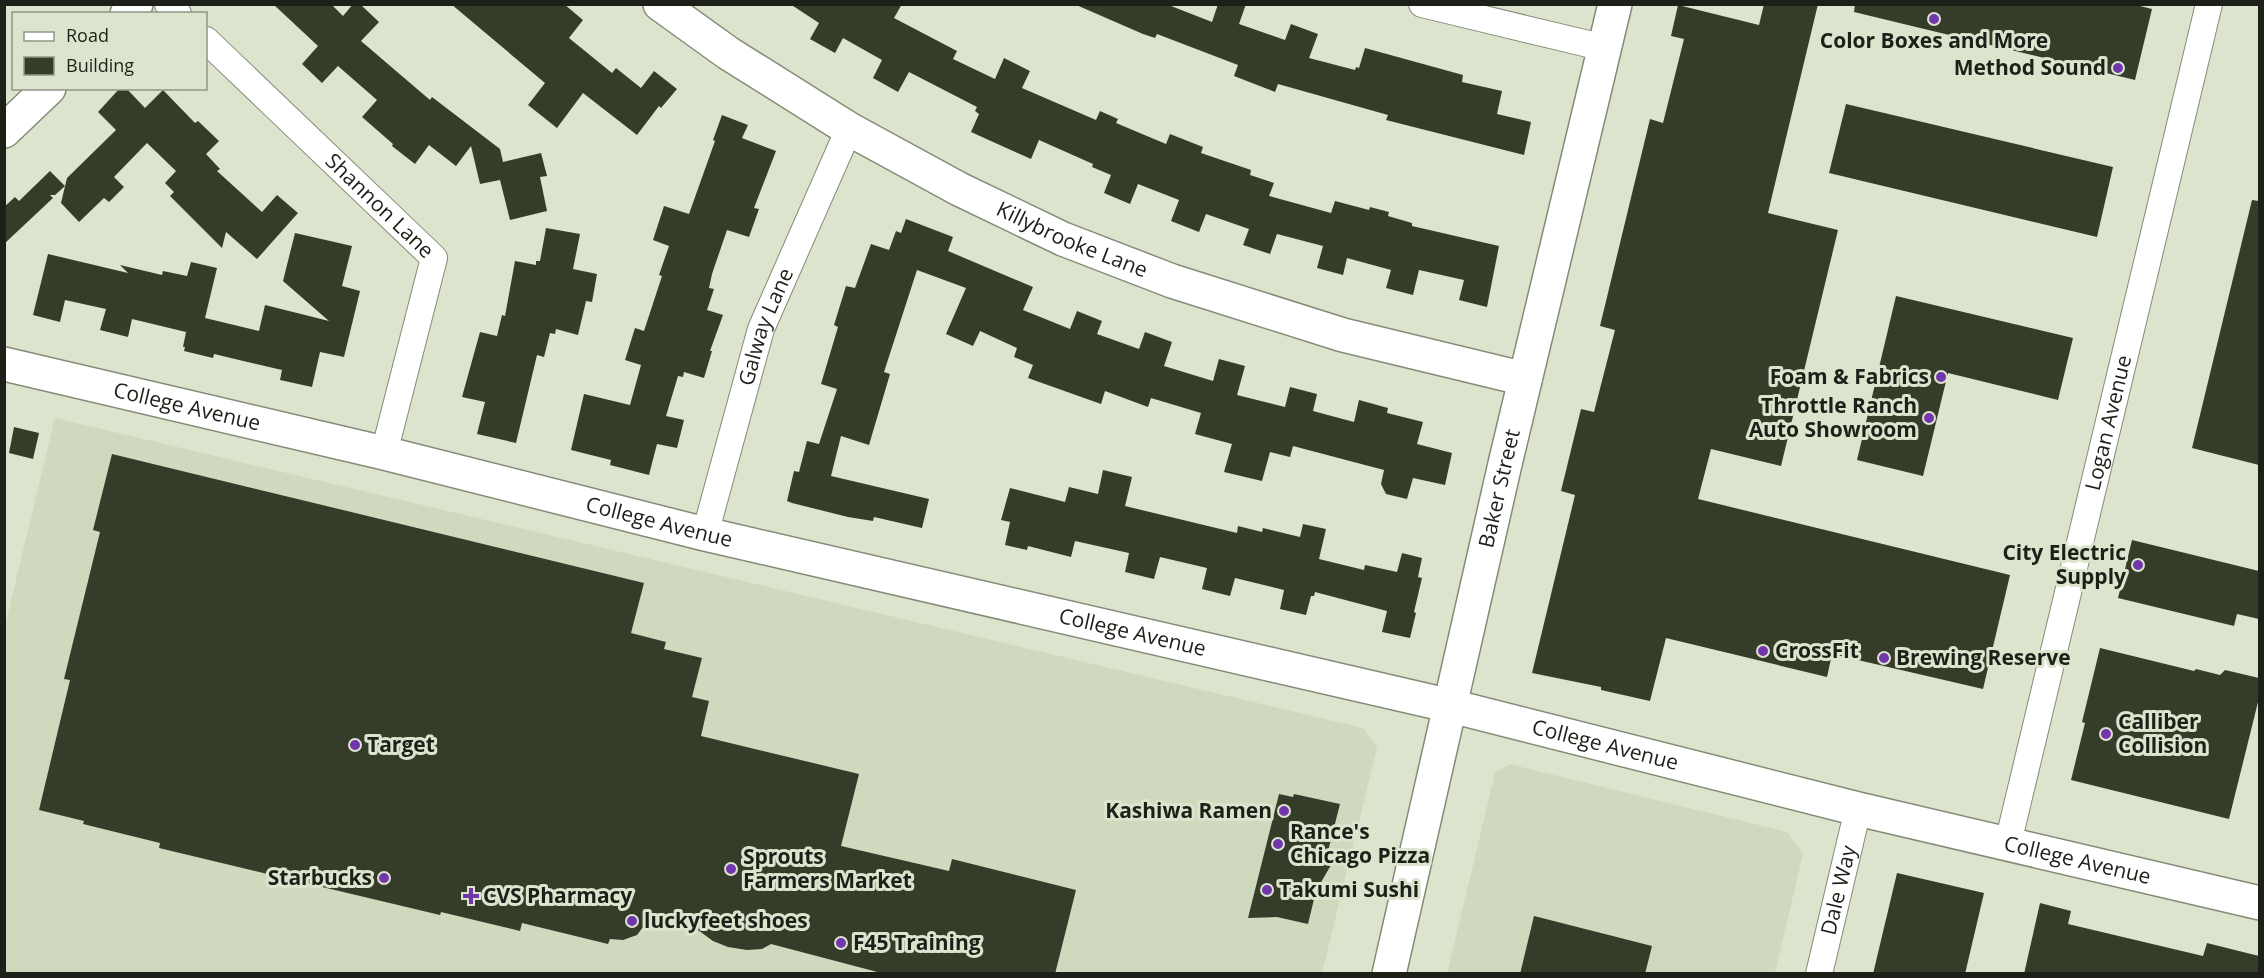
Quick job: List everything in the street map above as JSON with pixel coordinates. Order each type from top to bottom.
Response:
[{"type":"street","name":"Killybrooke Lane","points":[[660,4],[728,53],[849,129],[959,189],[1063,239],[1172,281],[1342,335],[1525,379]]},
{"type":"street","points":[[1422,4],[1605,48]]},
{"type":"street","name":"Baker Street","points":[[1389,974],[1525,379],[1615,4]]},
{"type":"street","name":"Logan Avenue","points":[[2008,843],[2209,4]]},
{"type":"street","name":"Shannon Lane","points":[[207,41],[434,258],[384,453]]},
{"type":"street","points":[[4,131],[47,90]]},
{"type":"street","name":"Galway Lane","points":[[705,534],[761,329],[849,129]]},
{"type":"street","name":"College Avenue","points":[[4,364],[384,453],[705,534],[1452,706],[1858,809],[2259,903]]},
{"type":"street","name":"Dale Way","points":[[1819,974],[1858,809]]},
{"type":"shaded area","points":[[55,418],[1363,728],[1377,748],[1322,973],[5,974],[5,626]]},
{"type":"shaded area","points":[[1509,764],[1787,832],[1803,854],[1775,973],[1447,974],[1495,773]]},
{"type":"building","points":[[273,4],[331,4],[343,16],[353,4],[360,4],[379,22],[361,41],[430,100],[432,97],[500,149],[503,162],[541,153],[547,176],[540,177],[547,211],[510,220],[500,180],[480,184],[471,146],[456,166],[429,145],[415,164],[362,117],[377,100],[338,66],[322,83],[302,64],[318,46]]},
{"type":"building","points":[[451,4],[564,4],[583,20],[569,38],[612,73],[616,68],[641,88],[654,71],[677,89],[661,108],[659,106],[637,135],[583,93],[557,128],[528,105],[545,83]]},
{"type":"building","points":[[790,4],[902,4],[894,18],[957,51],[953,59],[995,79],[1004,58],[1030,71],[1022,88],[1096,120],[1100,111],[1118,119],[1116,123],[1166,144],[1170,134],[1203,147],[1201,153],[1251,170],[1250,175],[1274,183],[1269,196],[1331,213],[1335,201],[1369,210],[1370,207],[1389,212],[1388,216],[1412,223],[1412,226],[1499,246],[1487,307],[1459,300],[1464,280],[1419,270],[1413,295],[1386,288],[1391,270],[1347,258],[1343,275],[1317,268],[1323,246],[1277,234],[1270,254],[1243,245],[1249,229],[1206,214],[1199,232],[1171,221],[1179,200],[1138,184],[1130,204],[1104,193],[1111,175],[1092,167],[1093,164],[1039,140],[1031,159],[971,132],[979,114],[975,111],[977,107],[909,72],[898,92],[873,78],[882,60],[843,38],[835,53],[810,39],[819,23]]},
{"type":"building","points":[[1074,4],[1166,4],[1212,22],[1218,4],[1246,4],[1239,24],[1285,40],[1291,24],[1318,34],[1309,58],[1355,70],[1356,67],[1359,68],[1365,48],[1463,75],[1462,82],[1502,91],[1497,114],[1531,122],[1524,155],[1386,120],[1388,115],[1278,84],[1275,92],[1234,76],[1238,65],[1157,34],[1155,38],[1143,34]]},
{"type":"building","points":[[1764,4],[1818,4],[1768,213],[1838,230],[1781,466],[1711,449],[1698,499],[2010,575],[1983,689],[1832,654],[1827,677],[1666,638],[1650,701],[1601,690],[1601,687],[1532,673],[1575,495],[1561,491],[1581,409],[1594,412],[1615,330],[1600,326],[1650,119],[1663,123],[1684,39],[1671,36],[1678,5],[1759,25]]},
{"type":"building","points":[[1855,4],[2132,4],[2152,9],[2135,80],[1854,12]]},
{"type":"building","points":[[118,90],[128,90],[145,108],[163,90],[195,123],[198,121],[219,141],[206,154],[220,169],[217,171],[262,212],[277,195],[298,213],[257,259],[226,232],[222,248],[170,196],[174,192],[165,183],[176,171],[147,143],[114,177],[124,187],[109,202],[104,198],[79,222],[61,203],[67,178],[116,130],[98,112]]},
{"type":"building","points":[[1846,104],[2113,167],[2097,237],[1829,173]]},
{"type":"building","points":[[722,115],[748,125],[742,138],[776,151],[754,208],[759,209],[749,237],[727,230],[712,274],[709,288],[714,289],[707,310],[723,315],[710,351],[712,351],[704,378],[684,372],[683,377],[678,376],[666,416],[684,420],[677,448],[657,444],[649,475],[610,465],[611,460],[571,450],[584,394],[630,405],[641,365],[625,360],[635,328],[644,331],[669,246],[653,240],[664,206],[689,214]]},
{"type":"building","points":[[50,171],[65,186],[55,195],[50,195],[53,198],[4,244],[4,207],[15,197],[19,201]]},
{"type":"building","points":[[2252,200],[2259,201],[2259,465],[2192,448]]},
{"type":"building","points":[[906,219],[953,237],[948,251],[1033,287],[1023,310],[1070,329],[1077,311],[1102,321],[1097,334],[1139,349],[1145,332],[1172,342],[1164,366],[1213,381],[1219,359],[1245,366],[1237,395],[1285,407],[1290,387],[1317,394],[1313,411],[1354,422],[1359,400],[1388,408],[1387,413],[1423,422],[1417,444],[1452,453],[1445,485],[1413,478],[1407,499],[1386,494],[1381,484],[1384,470],[1293,446],[1290,457],[1270,452],[1262,481],[1224,472],[1232,444],[1195,434],[1201,413],[1151,398],[1148,407],[1105,391],[1101,404],[1028,378],[1033,365],[1014,357],[1017,348],[980,331],[973,346],[946,334],[966,288],[917,270],[884,372],[890,374],[869,445],[841,436],[831,476],[929,499],[922,528],[874,517],[873,521],[848,517],[787,501],[794,471],[799,472],[807,441],[819,444],[837,389],[821,384],[838,327],[834,325],[846,286],[855,288],[871,244],[889,250],[896,231],[901,233]]},
{"type":"building","points":[[546,228],[580,234],[573,269],[597,274],[592,302],[586,301],[578,335],[556,329],[555,334],[550,333],[544,357],[537,355],[516,443],[477,434],[485,402],[462,397],[480,332],[497,336],[502,315],[505,316],[515,261],[536,265],[536,261],[540,261]]},
{"type":"building","points":[[295,233],[352,246],[342,286],[360,291],[344,357],[320,352],[312,387],[280,380],[282,370],[214,354],[213,358],[184,351],[186,332],[132,319],[128,337],[100,330],[106,309],[65,300],[60,322],[33,315],[48,254],[128,273],[120,265],[162,275],[163,271],[187,276],[191,262],[217,268],[205,318],[259,331],[265,305],[329,321],[283,281]]},
{"type":"building","points":[[1896,296],[2073,338],[2058,400],[1948,373],[1923,476],[1857,460]]},
{"type":"building","points":[[14,427],[39,433],[33,459],[9,453]]},
{"type":"building","name":"Target","points":[[112,454],[644,583],[631,633],[666,642],[664,649],[702,658],[692,697],[709,701],[701,736],[859,774],[841,846],[949,871],[952,859],[1076,890],[1055,974],[885,974],[771,944],[762,949],[747,950],[728,947],[713,941],[691,925],[652,915],[637,935],[623,940],[610,939],[608,944],[522,923],[520,931],[441,912],[440,915],[159,848],[160,843],[83,824],[84,821],[39,810],[70,680],[64,679],[100,532],[93,530]]},
{"type":"building","points":[[1103,470],[1132,477],[1125,506],[1237,533],[1238,526],[1262,532],[1263,528],[1300,537],[1303,524],[1326,529],[1319,559],[1364,570],[1365,565],[1397,572],[1402,553],[1422,558],[1418,577],[1422,578],[1410,638],[1382,632],[1387,611],[1315,592],[1314,596],[1311,596],[1306,615],[1280,609],[1284,590],[1235,578],[1230,596],[1202,589],[1207,568],[1160,557],[1154,579],[1125,572],[1129,553],[1075,541],[1071,557],[1028,546],[1027,550],[1005,545],[1010,522],[1001,520],[1010,488],[1065,502],[1069,487],[1098,494]]},
{"type":"building","points":[[2132,540],[2259,571],[2259,619],[2237,614],[2234,626],[2118,598]]},
{"type":"building","points":[[2100,648],[2194,671],[2196,669],[2220,675],[2225,670],[2259,678],[2259,698],[2229,819],[2071,780]]},
{"type":"building","points":[[1279,794],[1293,797],[1294,794],[1340,804],[1325,863],[1331,865],[1316,891],[1308,924],[1277,917],[1248,918]]},
{"type":"building","points":[[1897,873],[1984,893],[1965,974],[1873,974]]},
{"type":"building","points":[[2040,903],[2071,911],[2068,924],[2203,956],[2207,943],[2259,956],[2259,974],[2024,974]]},
{"type":"building","points":[[1534,916],[1652,946],[1645,974],[1520,974]]},
{"type":"place","name":"Color Boxes and More","points":[[1934,19]]},
{"type":"place","name":"Method Sound","points":[[2118,68]]},
{"type":"place","name":"Foam & Fabrics","points":[[1941,377]]},
{"type":"place","name":"Throttle Ranch Auto Showroom","points":[[1929,418]]},
{"type":"place","name":"City Electric Supply","points":[[2138,565]]},
{"type":"place","name":"CrossFit","points":[[1763,651]]},
{"type":"place","name":"Brewing Reserve","points":[[1884,658]]},
{"type":"place","name":"Calliber Collision","points":[[2106,734]]},
{"type":"place","name":"Target","points":[[355,745]]},
{"type":"place","name":"Kashiwa Ramen","points":[[1284,811]]},
{"type":"place","name":"Rance's Chicago Pizza","points":[[1278,844]]},
{"type":"place","name":"Sprouts Farmers Market","points":[[731,869]]},
{"type":"place","name":"Starbucks","points":[[384,878]]},
{"type":"place","name":"Takumi Sushi","points":[[1267,890]]},
{"type":"place","name":"CVS Pharmacy","points":[[471,896]]},
{"type":"place","name":"luckyfeet shoes","points":[[632,921]]},
{"type":"place","name":"F45 Training","points":[[841,943]]}]
